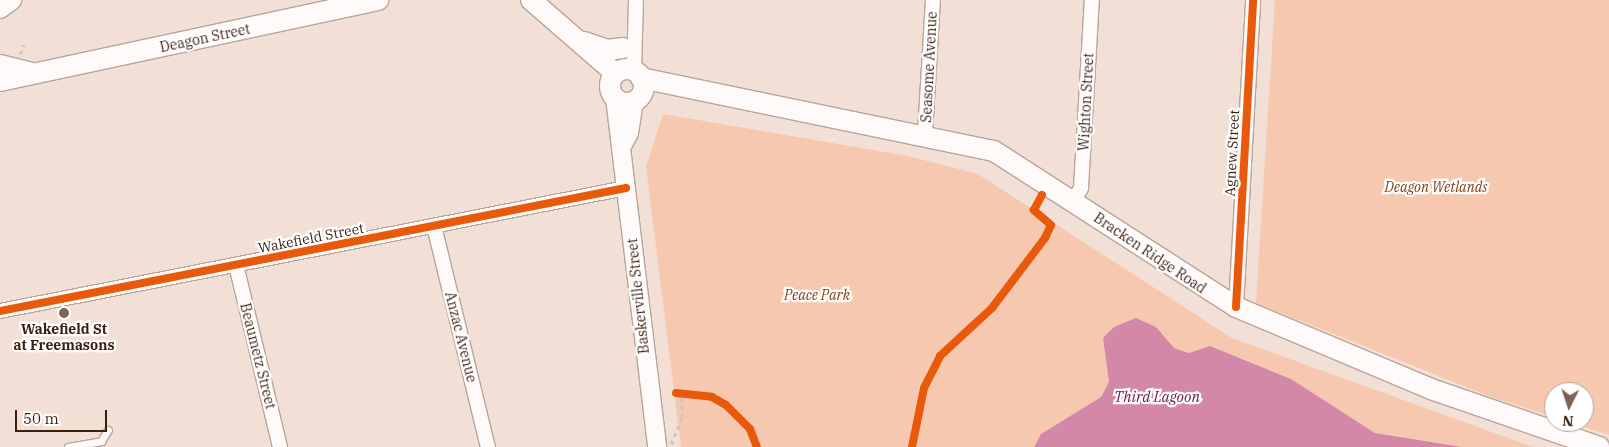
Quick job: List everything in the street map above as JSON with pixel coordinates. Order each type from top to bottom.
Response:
[{"type":"main road","points":[[0,8],[11,0]]},
{"type":"main road","points":[[531,0],[562,29],[582,42],[626,84]]},
{"type":"main road","name":"Deagon Street","points":[[0,81],[369,1]]},
{"type":"main road","points":[[562,29],[568,44],[626,84]]},
{"type":"main road","points":[[582,42],[607,50],[623,48]]},
{"type":"main road","name":"Deagon Street","points":[[0,65],[32,73]]},
{"type":"main road","name":"Bracken Ridge Road","points":[[626,84],[677,82],[696,92],[925,134],[994,151],[1073,201],[1193,284],[1236,308],[1432,389],[1599,447]]},
{"type":"street","points":[[626,84],[636,0]]},
{"type":"street","name":"Seasome Avenue","points":[[925,134],[933,0]]},
{"type":"street","name":"Wighton Street","points":[[1073,201],[1081,188],[1092,0]]},
{"type":"street","name":"Agnew Street","points":[[1236,308],[1253,0]]},
{"type":"street","points":[[626,84],[623,48],[633,28]]},
{"type":"street","name":"Baskerville Street","points":[[626,84],[622,146],[626,188],[662,446]]},
{"type":"street","name":"Wakefield Street","points":[[0,311],[626,188]]},
{"type":"street","name":"Anzac Avenue","points":[[434,226],[488,447]]},
{"type":"street","name":"Beaumetz Street","points":[[236,265],[280,447]]},
{"type":"lane","points":[[68,447],[100,441],[108,430]]},
{"type":"path","points":[[19,58],[24,45]]},
{"type":"path","points":[[662,446],[672,444],[682,418],[682,394]]},
{"type":"green space","name":"Deagon Wetlands","points":[[1275,0],[1609,0],[1609,435],[1594,430],[1594,382],[1544,382],[1544,414],[1491,397],[1256,303]]},
{"type":"green space","name":"Peace Park","points":[[663,114],[908,156],[978,174],[1232,338],[1533,447],[1462,447],[1375,433],[1291,379],[1211,346],[1189,353],[1173,348],[1156,327],[1103,338],[1109,382],[1101,397],[1041,434],[1034,447],[681,447],[646,167]]},
{"type":"water","name":"Third Lagoon","points":[[1136,318],[1156,327],[1174,348],[1189,353],[1210,346],[1291,379],[1375,433],[1462,447],[1034,447],[1041,434],[1101,397],[1109,382],[1103,338],[1114,327]]},
{"type":"cycle path","points":[[1236,307],[1253,0]]},
{"type":"cycle path","points":[[0,311],[626,188]]},
{"type":"cycle path","points":[[912,447],[924,388],[940,356],[992,308],[1045,238],[1051,225],[1034,210],[1042,195]]},
{"type":"cycle path","points":[[676,393],[712,397],[726,405],[750,429],[757,447]]},
{"type":"place","name":"Wakefield St at Freemasons","points":[[64,313]]}]
